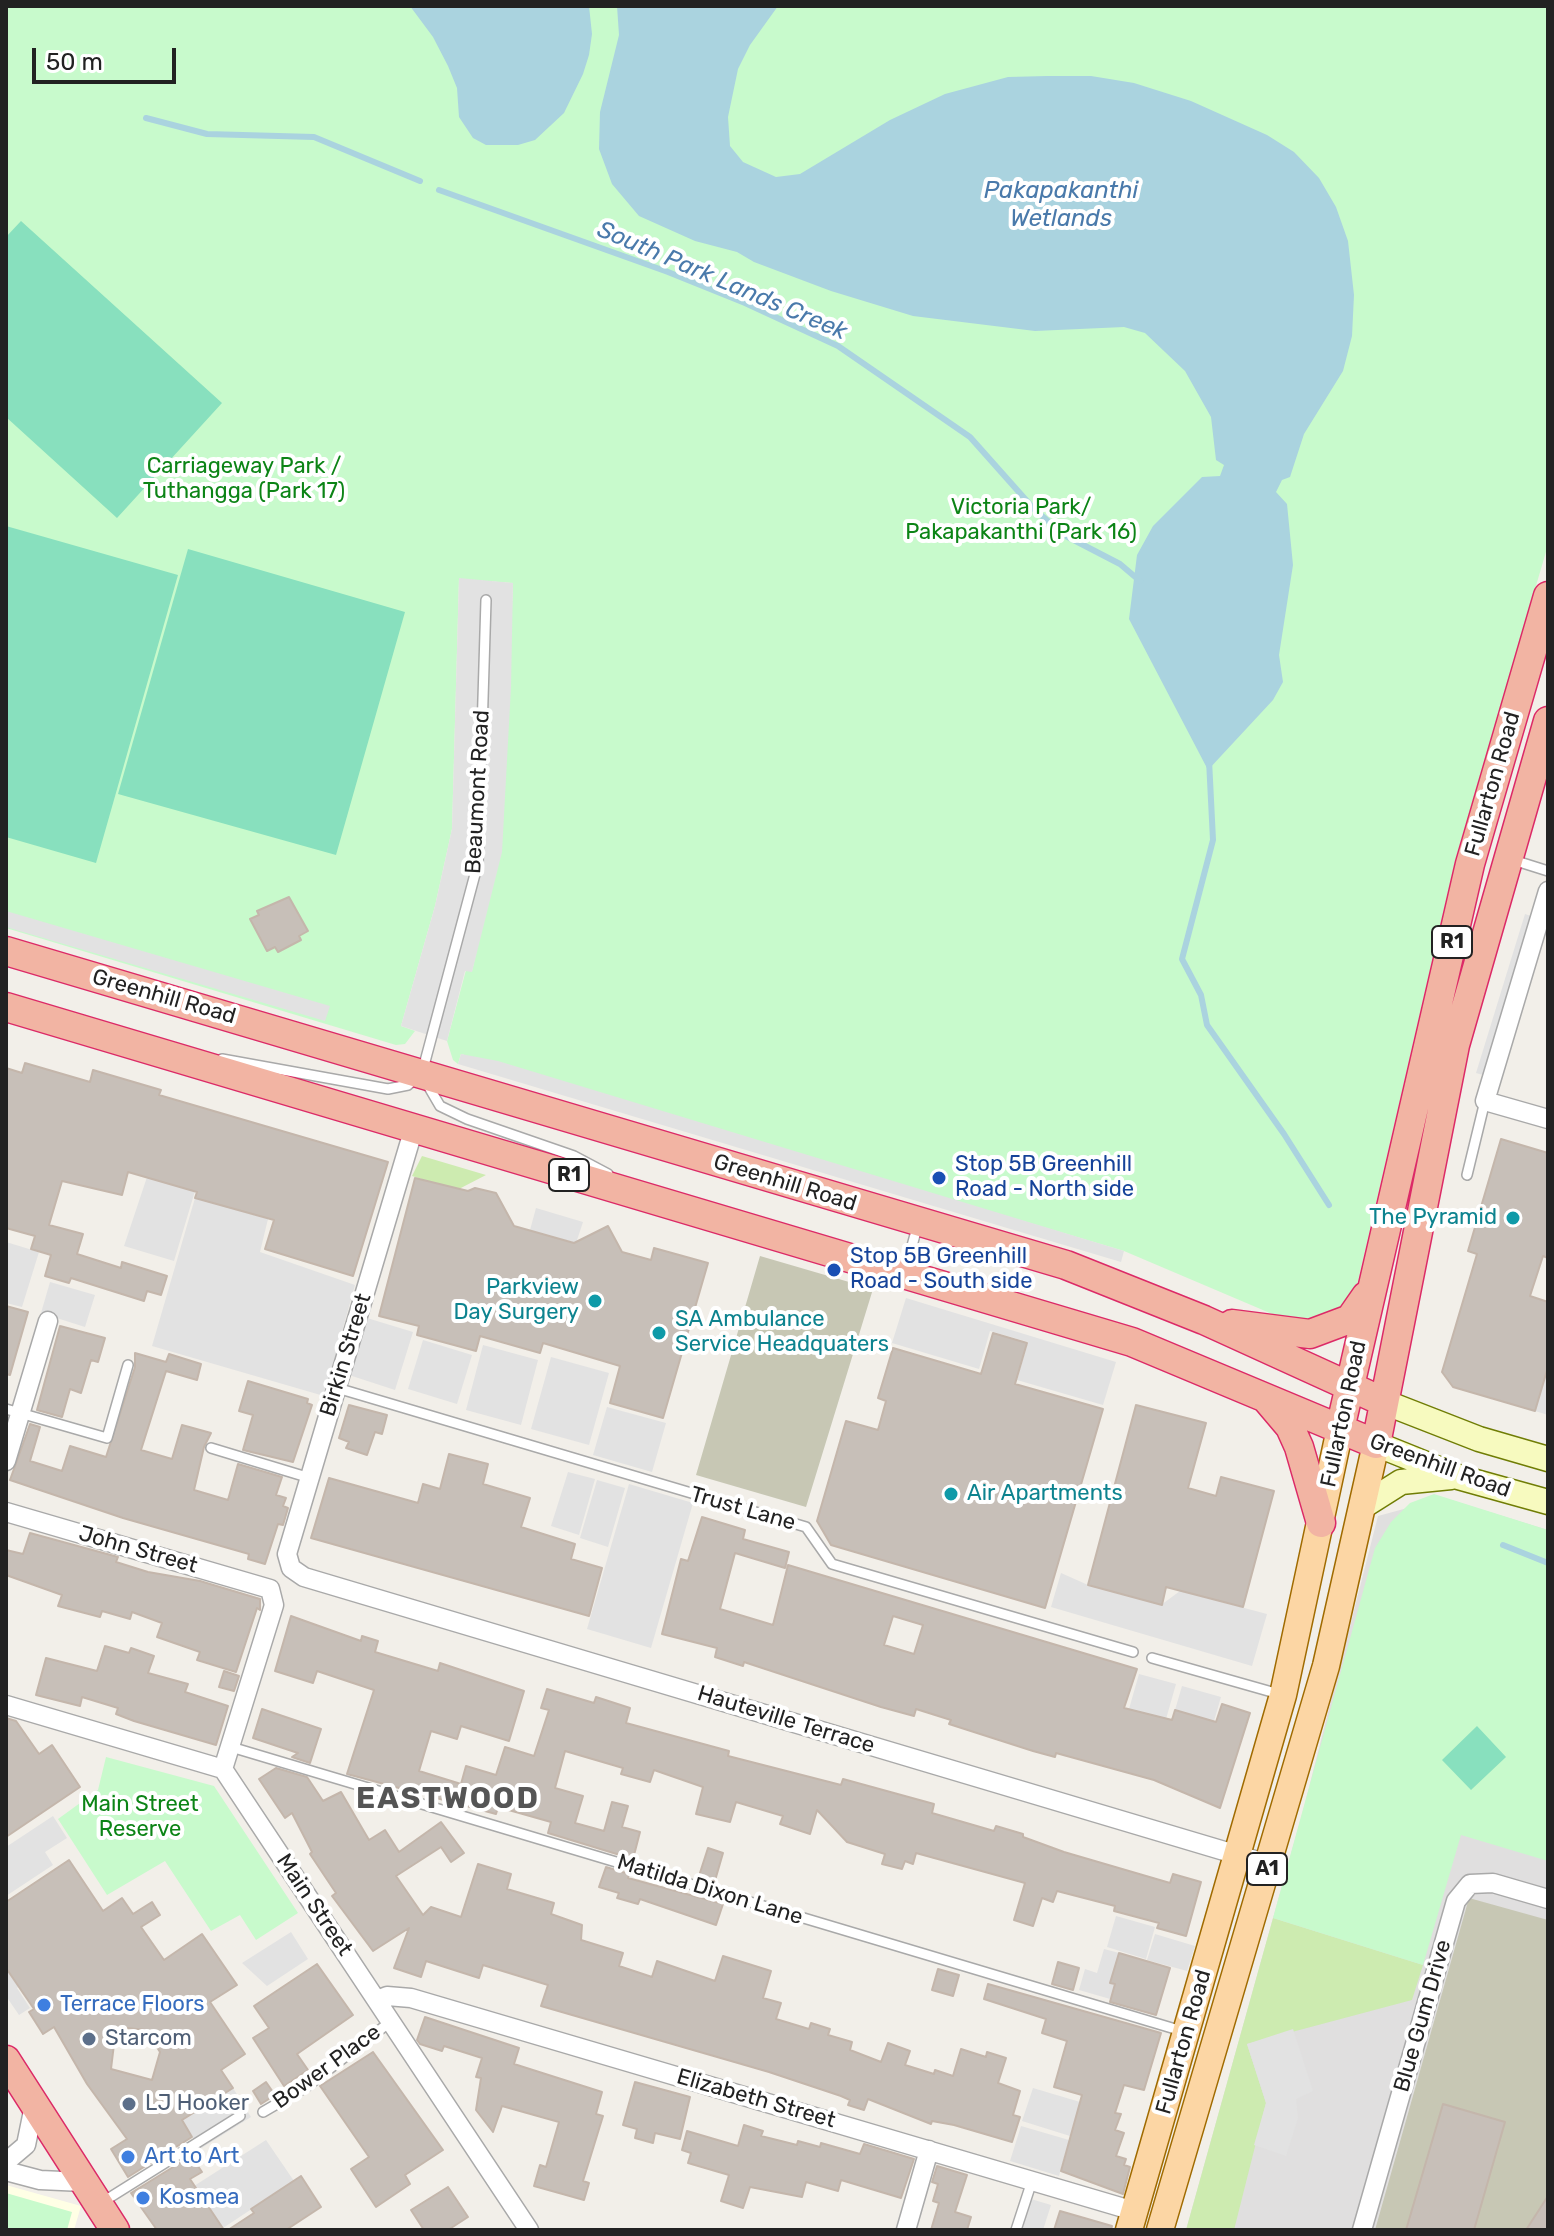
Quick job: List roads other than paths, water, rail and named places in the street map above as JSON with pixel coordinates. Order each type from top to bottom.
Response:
[{"type":"highway","name":"Fullarton Road","points":[[1340,1429],[1369,1292],[1470,864],[1548,596]]},
{"type":"highway","name":"Fullarton Road","points":[[1376,1444],[1455,1045],[1548,721]]},
{"type":"highway","name":"Greenhill Road","points":[[6,951],[422,1073],[918,1224],[1066,1265],[1204,1320],[1384,1402]]},
{"type":"highway","name":"Greenhill Road","points":[[6,1007],[1132,1342],[1376,1444]]},
{"type":"highway","name":"R1","points":[[1204,1320],[1310,1334],[1350,1319],[1369,1292]]},
{"type":"highway","points":[[1266,1399],[1290,1427],[1311,1484],[1321,1523]]},
{"type":"highway","points":[[6,2060],[100,2213]]},
{"type":"main road","name":"Greenhill Road","points":[[1384,1402],[1479,1439],[1548,1459]]},
{"type":"main road","name":"Fullarton Road","points":[[1132,2221],[1283,1695],[1340,1429]]},
{"type":"main road","name":"Greenhill Road","points":[[1376,1444],[1458,1477],[1548,1502]]},
{"type":"main road","name":"Fullarton Road","points":[[1160,2230],[1326,1666],[1376,1444]]},
{"type":"main road","points":[[1363,1506],[1401,1482],[1458,1477]]},
{"type":"street","points":[[1548,891],[1485,1101],[1548,1119]]},
{"type":"street","name":"Birkin Street","points":[[304,1577],[291,1568],[287,1554],[414,1128]]},
{"type":"street","points":[[6,1461],[13,1411],[48,1321]]},
{"type":"street","name":"John Street","points":[[6,1512],[270,1589],[274,1605],[231,1747]]},
{"type":"street","name":"Hauteville Terrace","points":[[304,1577],[1268,1864]]},
{"type":"street","points":[[6,1705],[223,1769],[231,1747]]},
{"type":"street","name":"Main Street","points":[[223,1769],[529,2230]]},
{"type":"street","name":"Blue Gum Drive","points":[[1362,2230],[1456,1901],[1470,1884],[1493,1883],[1548,1899]]},
{"type":"street","name":"Elizabeth Street","points":[[377,2000],[387,1996],[411,1998],[1032,2181],[1132,2221]]},
{"type":"street","points":[[6,2162],[26,2145],[34,2106]]},
{"type":"street","points":[[906,2230],[929,2150]]},
{"type":"street","points":[[6,2171],[40,2180],[100,2213]]},
{"type":"lane","name":"Beaumont Road","points":[[422,1073],[478,863],[486,600]]},
{"type":"lane","points":[[1507,858],[1548,871]]},
{"type":"lane","points":[[167,1055],[244,1060],[388,1089],[408,1085],[422,1073],[440,1106],[467,1119],[574,1156],[657,1201]]},
{"type":"lane","points":[[1467,1175],[1485,1101]]},
{"type":"lane","points":[[904,1274],[918,1224]]},
{"type":"lane","points":[[13,1411],[107,1438],[128,1365]]},
{"type":"lane","name":"Trust Lane","points":[[337,1388],[806,1527],[832,1564],[1133,1652]]},
{"type":"lane","points":[[211,1448],[310,1478]]},
{"type":"lane","points":[[1152,1658],[1283,1695]]},
{"type":"lane","name":"Matilda Dixon Lane","points":[[231,1747],[1188,2032]]},
{"type":"lane","name":"Bower Place","points":[[263,2112],[306,2087],[391,2021]]},
{"type":"lane","points":[[100,2213],[240,2116]]},
{"type":"lane","points":[[1016,2230],[1032,2181]]},
{"type":"water","points":[[410,6],[589,6],[592,34],[589,55],[564,113],[535,140],[518,145],[486,145],[473,138],[459,117],[457,88],[448,66],[433,37]]},
{"type":"water","name":"Pakapakanthi Wetlands","points":[[617,6],[778,6],[750,45],[738,69],[728,117],[730,146],[743,162],[776,177],[800,174],[890,120],[945,94],[1008,77],[1091,76],[1134,83],[1191,101],[1267,135],[1294,152],[1319,178],[1336,207],[1348,241],[1354,295],[1352,336],[1343,371],[1304,434],[1290,477],[1282,480],[1276,492],[1287,504],[1293,565],[1279,655],[1283,682],[1273,700],[1208,770],[1129,619],[1137,555],[1153,526],[1202,477],[1220,476],[1224,465],[1216,460],[1211,417],[1185,371],[1145,333],[1124,327],[1035,331],[913,316],[831,291],[754,262],[737,252],[695,241],[639,216],[612,184],[599,149],[600,112],[619,35]]},
{"type":"waterway","name":"South Park Lands Creek","points":[[146,118],[207,134],[314,137],[420,181]]},
{"type":"waterway","name":"South Park Lands Creek","points":[[439,190],[668,272],[838,346],[970,437],[1034,509],[1064,535],[1120,564],[1140,581]]},
{"type":"waterway","name":"South Park Lands Creek","points":[[1209,760],[1213,840],[1182,959],[1201,995],[1207,1025],[1284,1134],[1329,1205]]},
{"type":"waterway","name":"South Park Lands Creek","points":[[1503,1545],[1548,1563]]},
{"type":"place","name":"Stop 5B Greenhill Road - North side","points":[[939,1178]]},
{"type":"place","name":"The Pyramid","points":[[1513,1218]]},
{"type":"place","name":"Stop 5B Greenhill Road - South side","points":[[834,1270]]},
{"type":"place","name":"Parkview Day Surgery","points":[[595,1301]]},
{"type":"place","name":"SA Ambulance Service Headquaters","points":[[659,1333]]},
{"type":"place","name":"Air Apartments","points":[[951,1494]]},
{"type":"place","name":"Terrace Floors","points":[[44,2005]]},
{"type":"place","name":"Starcom","points":[[89,2039]]},
{"type":"place","name":"LJ Hooker","points":[[129,2104]]},
{"type":"place","name":"Art to Art","points":[[128,2157]]},
{"type":"place","name":"Kosmea","points":[[143,2198]]},
{"type":"district","name":"EASTWOOD","points":[[448,1799]]},
{"type":"park label","name":"Carriageway Park / Tuthangga (Park 17)","points":[[244,480]]},
{"type":"park label","name":"Victoria Park/ Pakapakanthi (Park 16)","points":[[1021,520]]},
{"type":"park label","name":"Main Street Reserve","points":[[140,1818]]}]
